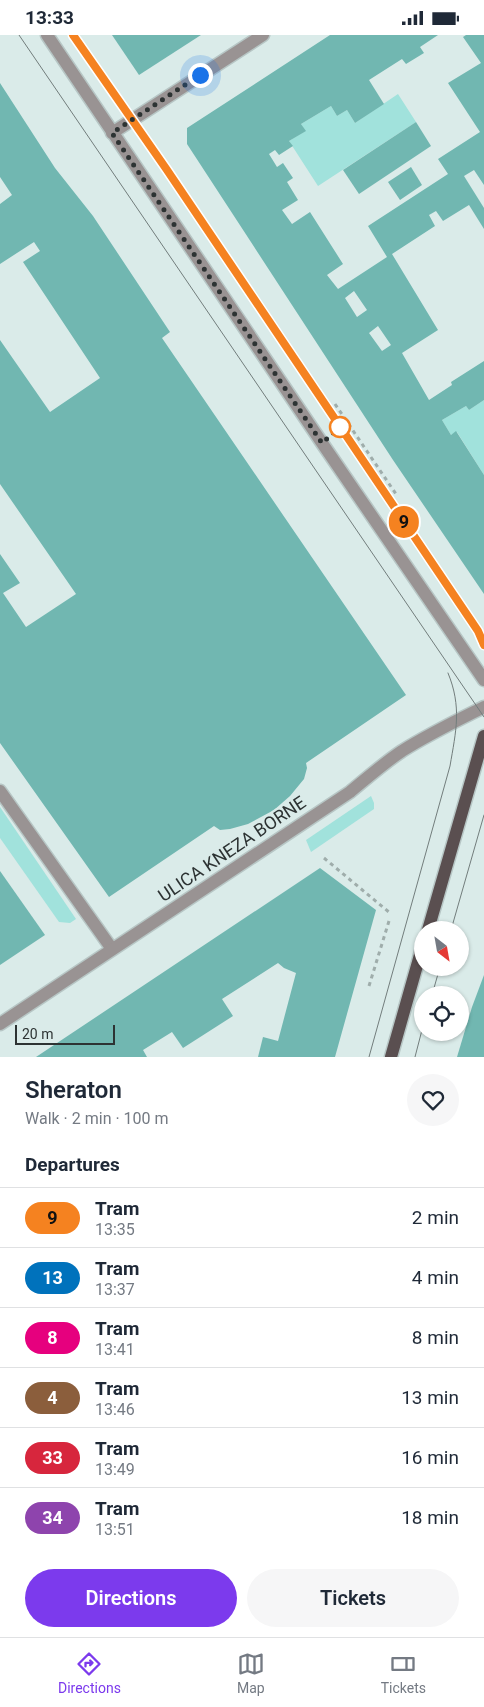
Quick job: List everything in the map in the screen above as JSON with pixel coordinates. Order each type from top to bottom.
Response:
[{"type":"main road","points":[[431,921],[484,736]]},
{"type":"main road","points":[[391,1057],[414,975]]},
{"type":"street","points":[[47,35],[484,680]]},
{"type":"street","points":[[112,133],[263,35]]},
{"type":"street","name":"ULICA KNEZA BORNE","points":[[0,1024],[350,792],[401,752],[444,726],[484,707]]},
{"type":"street","points":[[0,791],[112,949]]},
{"type":"path","points":[[335,404],[396,494]]},
{"type":"path","points":[[324,858],[390,913]]},
{"type":"path","points":[[369,986],[388,921]]},
{"type":"shaded area","points":[[398,94],[416,122],[318,186],[289,141],[305,131],[301,124],[331,106],[337,116],[347,110],[355,123]]},
{"type":"shaded area","points":[[484,400],[484,475],[457,432],[451,435],[442,420],[466,406],[469,410]]},
{"type":"shaded area","points":[[371,796],[374,809],[311,852],[306,840]]},
{"type":"shaded area","points":[[0,807],[76,919],[70,923],[59,922],[0,838]]},
{"type":"building","points":[[112,35],[201,35],[139,75]]},
{"type":"building","points":[[330,35],[438,35],[420,47],[424,53],[406,64],[402,59],[369,80],[384,104],[355,123],[347,110],[337,116],[331,106],[301,124],[306,131],[289,141],[293,146],[279,155],[275,150],[269,154],[277,167],[283,163],[293,178],[287,182],[298,200],[282,210],[292,224],[310,212],[343,264],[327,275],[338,289],[387,257],[368,226],[448,174],[438,159],[480,132],[448,83],[481,63],[463,37],[466,35],[484,35],[484,185],[474,170],[464,176],[484,208],[484,229],[469,205],[443,221],[436,211],[429,215],[435,226],[392,254],[438,330],[402,353],[429,400],[452,385],[451,382],[484,361],[484,400],[469,410],[466,406],[442,420],[451,435],[456,431],[484,475],[484,594],[393,460],[187,144],[187,128]],"holes":[[[354,291],[367,310],[357,317],[345,298]],[[378,326],[391,345],[382,351],[369,333]]]},
{"type":"building","points":[[0,83],[55,168],[93,216],[170,332],[162,338],[406,695],[306,763],[307,768],[304,779],[290,796],[274,810],[248,824],[230,829],[220,830],[214,826],[109,897],[0,743],[0,554],[20,583],[3,593],[26,627],[76,594],[0,484],[0,340],[50,412],[100,378],[23,262],[40,251],[34,242],[0,264],[0,204],[12,195],[0,177]]},
{"type":"building","points":[[416,122],[431,146],[359,194],[343,170]]},
{"type":"building","points":[[411,167],[422,185],[400,200],[388,182]]},
{"type":"building","points":[[320,868],[376,910],[335,1057],[258,1057],[263,1037],[278,1041],[296,973],[278,963],[222,999],[233,1016],[183,1048],[172,1032],[143,1050],[147,1057],[36,1057]]},
{"type":"building","points":[[0,871],[45,935],[0,965]]},
{"type":"building","points":[[484,975],[484,1057],[457,1057],[462,1041],[469,1041],[469,1017]]},
{"type":"tram line","points":[[19,35],[484,717]]},
{"type":"tram line","points":[[73,35],[167,170],[484,640]]},
{"type":"tram line","name":"9","points":[[73,35],[167,170],[478,631],[484,645]]},
{"type":"tram line","points":[[369,1057],[450,766],[457,719],[455,697],[448,673]]},
{"type":"tram line","points":[[454,921],[484,815]]},
{"type":"tram line","points":[[435,986],[437,976]]},
{"type":"tram line","points":[[415,1057],[419,1041]]},
{"type":"route","points":[[200,75],[112,133],[322,443],[340,427]]}]
